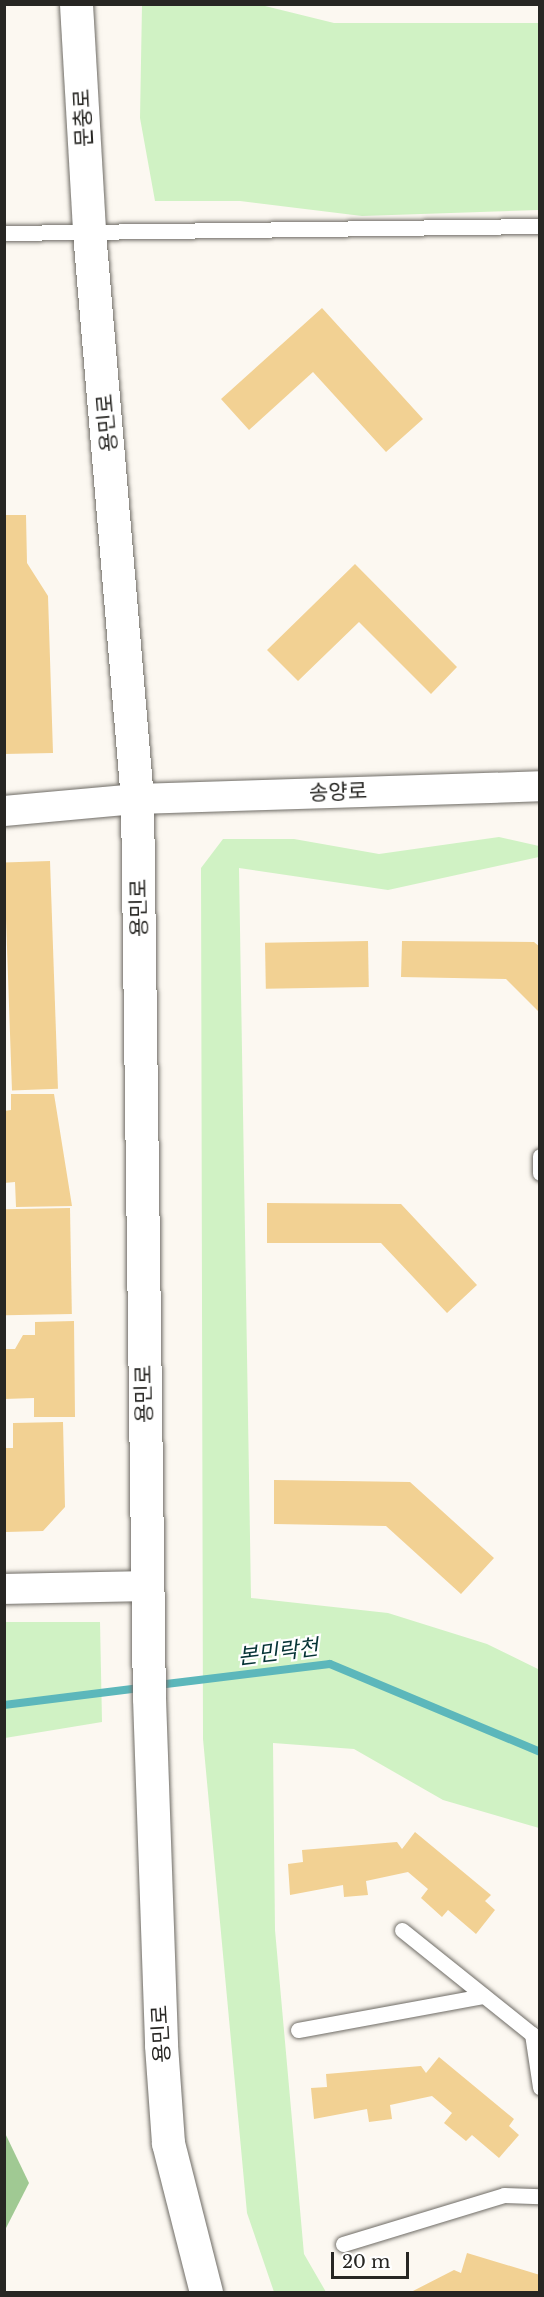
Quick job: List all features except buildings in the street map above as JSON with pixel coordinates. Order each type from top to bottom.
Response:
[{"type":"street","name":"문충로","points":[[76,4],[89,232]]},
{"type":"street","name":"용민로","points":[[89,232],[137,799],[150,1771],[168,2143],[206,2292]]},
{"type":"street","name":"송양로","points":[[4,811],[137,799],[540,786]]},
{"type":"street","points":[[4,1589],[147,1586]]},
{"type":"lane","points":[[4,233],[540,226]]},
{"type":"lane","points":[[540,1156],[535,1169],[540,1173]]},
{"type":"lane","points":[[402,1930],[531,2034],[540,2087]]},
{"type":"lane","points":[[297,2030],[484,1996]]},
{"type":"lane","points":[[343,2244],[504,2195],[540,2196]]},
{"type":"green space","points":[[142,5],[261,5],[334,23],[539,23],[539,210],[362,216],[240,201],[155,201],[140,118]]},
{"type":"green space","points":[[499,837],[539,846],[539,857],[388,890],[239,868],[251,1598],[388,1613],[487,1644],[540,1670],[539,1828],[443,1800],[354,1749],[273,1743],[275,1930],[304,2254],[326,2292],[274,2292],[247,2213],[203,1739],[201,868],[223,839],[294,839],[379,854]]},
{"type":"green space","points":[[5,1622],[100,1622],[102,1722],[5,1738]]},
{"type":"green space","points":[[4,2131],[29,2183],[5,2230],[4,2230]]},
{"type":"waterway","name":"본민락천","points":[[158,1685],[330,1664],[540,1752]]},
{"type":"waterway","name":"본민락천","points":[[4,1705],[140,1688]]}]
